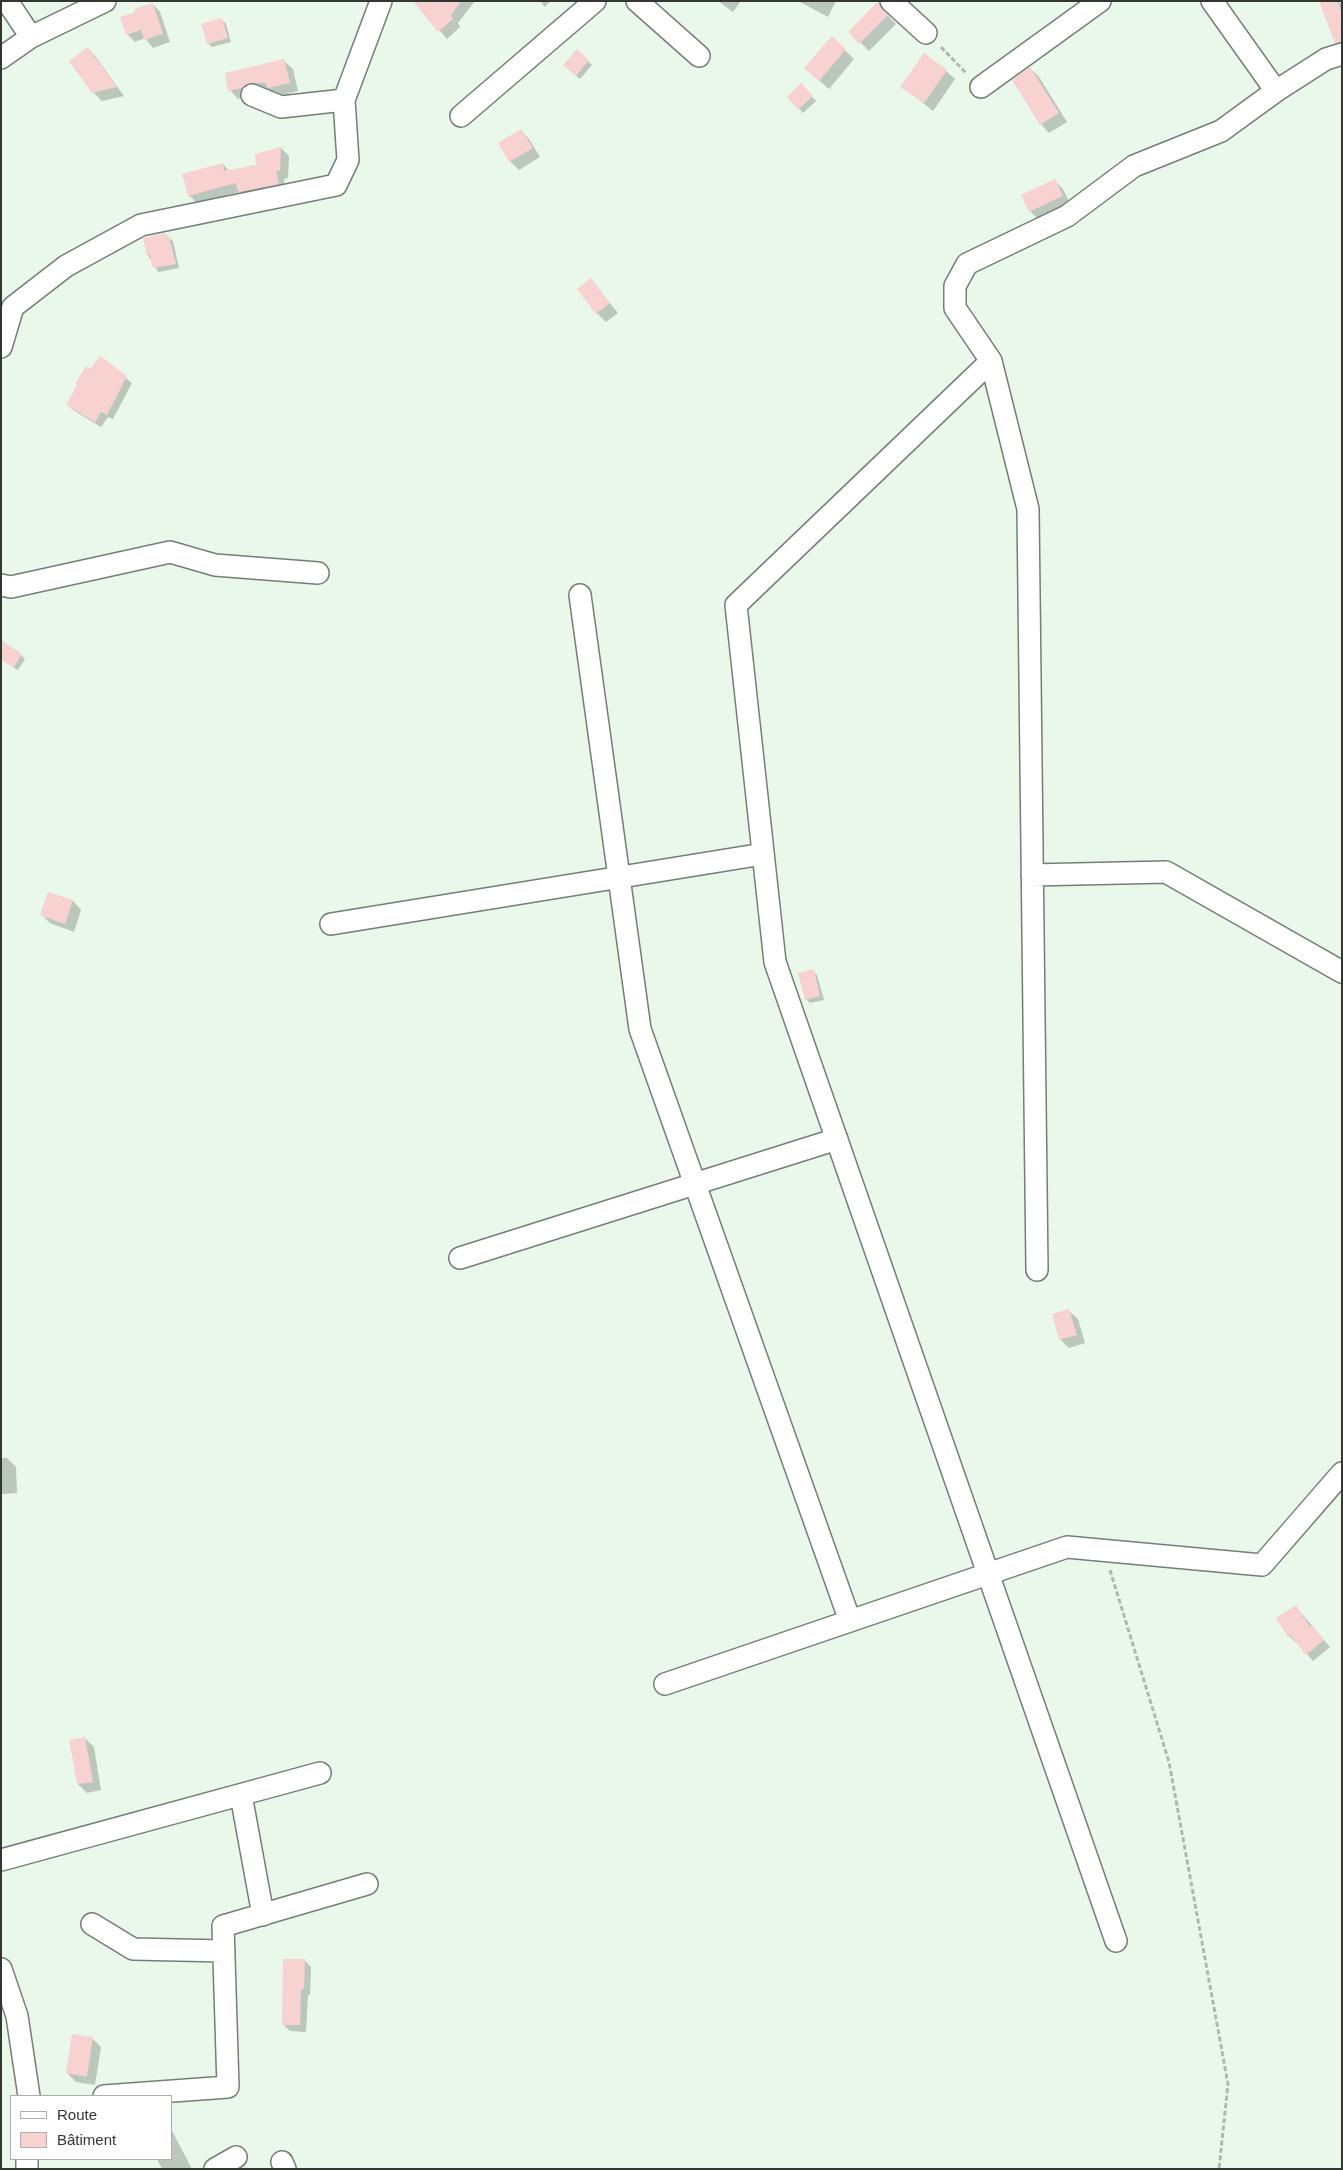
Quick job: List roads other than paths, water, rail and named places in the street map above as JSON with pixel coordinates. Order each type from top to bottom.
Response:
[{"type":"street","points":[[7,1],[31,37]]},
{"type":"street","points":[[1,58],[31,37],[105,1]]},
{"type":"street","points":[[1,347],[13,307],[66,266],[141,225],[336,185],[348,160],[344,100],[381,1]]},
{"type":"street","points":[[461,116],[595,1]]},
{"type":"street","points":[[636,1],[699,56]]},
{"type":"street","points":[[892,1],[926,33]]},
{"type":"street","points":[[981,87],[1100,1]]},
{"type":"street","points":[[1212,1],[1276,90]]},
{"type":"street","points":[[1036,1270],[1028,509],[991,361],[955,308],[955,286],[967,264],[1067,216],[1134,166],[1221,131],[1276,90],[1326,59],[1342,54]]},
{"type":"street","points":[[252,95],[281,107],[344,100]]},
{"type":"street","points":[[991,361],[736,605],[776,962],[1116,1940]]},
{"type":"street","points":[[1,585],[11,587],[170,552],[214,565],[318,573]]},
{"type":"street","points":[[580,595],[640,1029],[850,1621]]},
{"type":"street","points":[[331,924],[763,854]]},
{"type":"street","points":[[1032,875],[1166,872],[1342,972]]},
{"type":"street","points":[[460,1258],[837,1139]]},
{"type":"street","points":[[664,1684],[1067,1547],[1262,1566],[1342,1473]]},
{"type":"street","points":[[1,1860],[320,1773]]},
{"type":"street","points":[[241,1795],[263,1915]]},
{"type":"street","points":[[118,2095],[228,2087],[223,1926],[367,1884]]},
{"type":"street","points":[[92,1924],[133,1949],[224,1951]]},
{"type":"street","points":[[1,1969],[17,2016],[29,2095]]},
{"type":"street","points":[[215,2169],[236,2157]]}]
